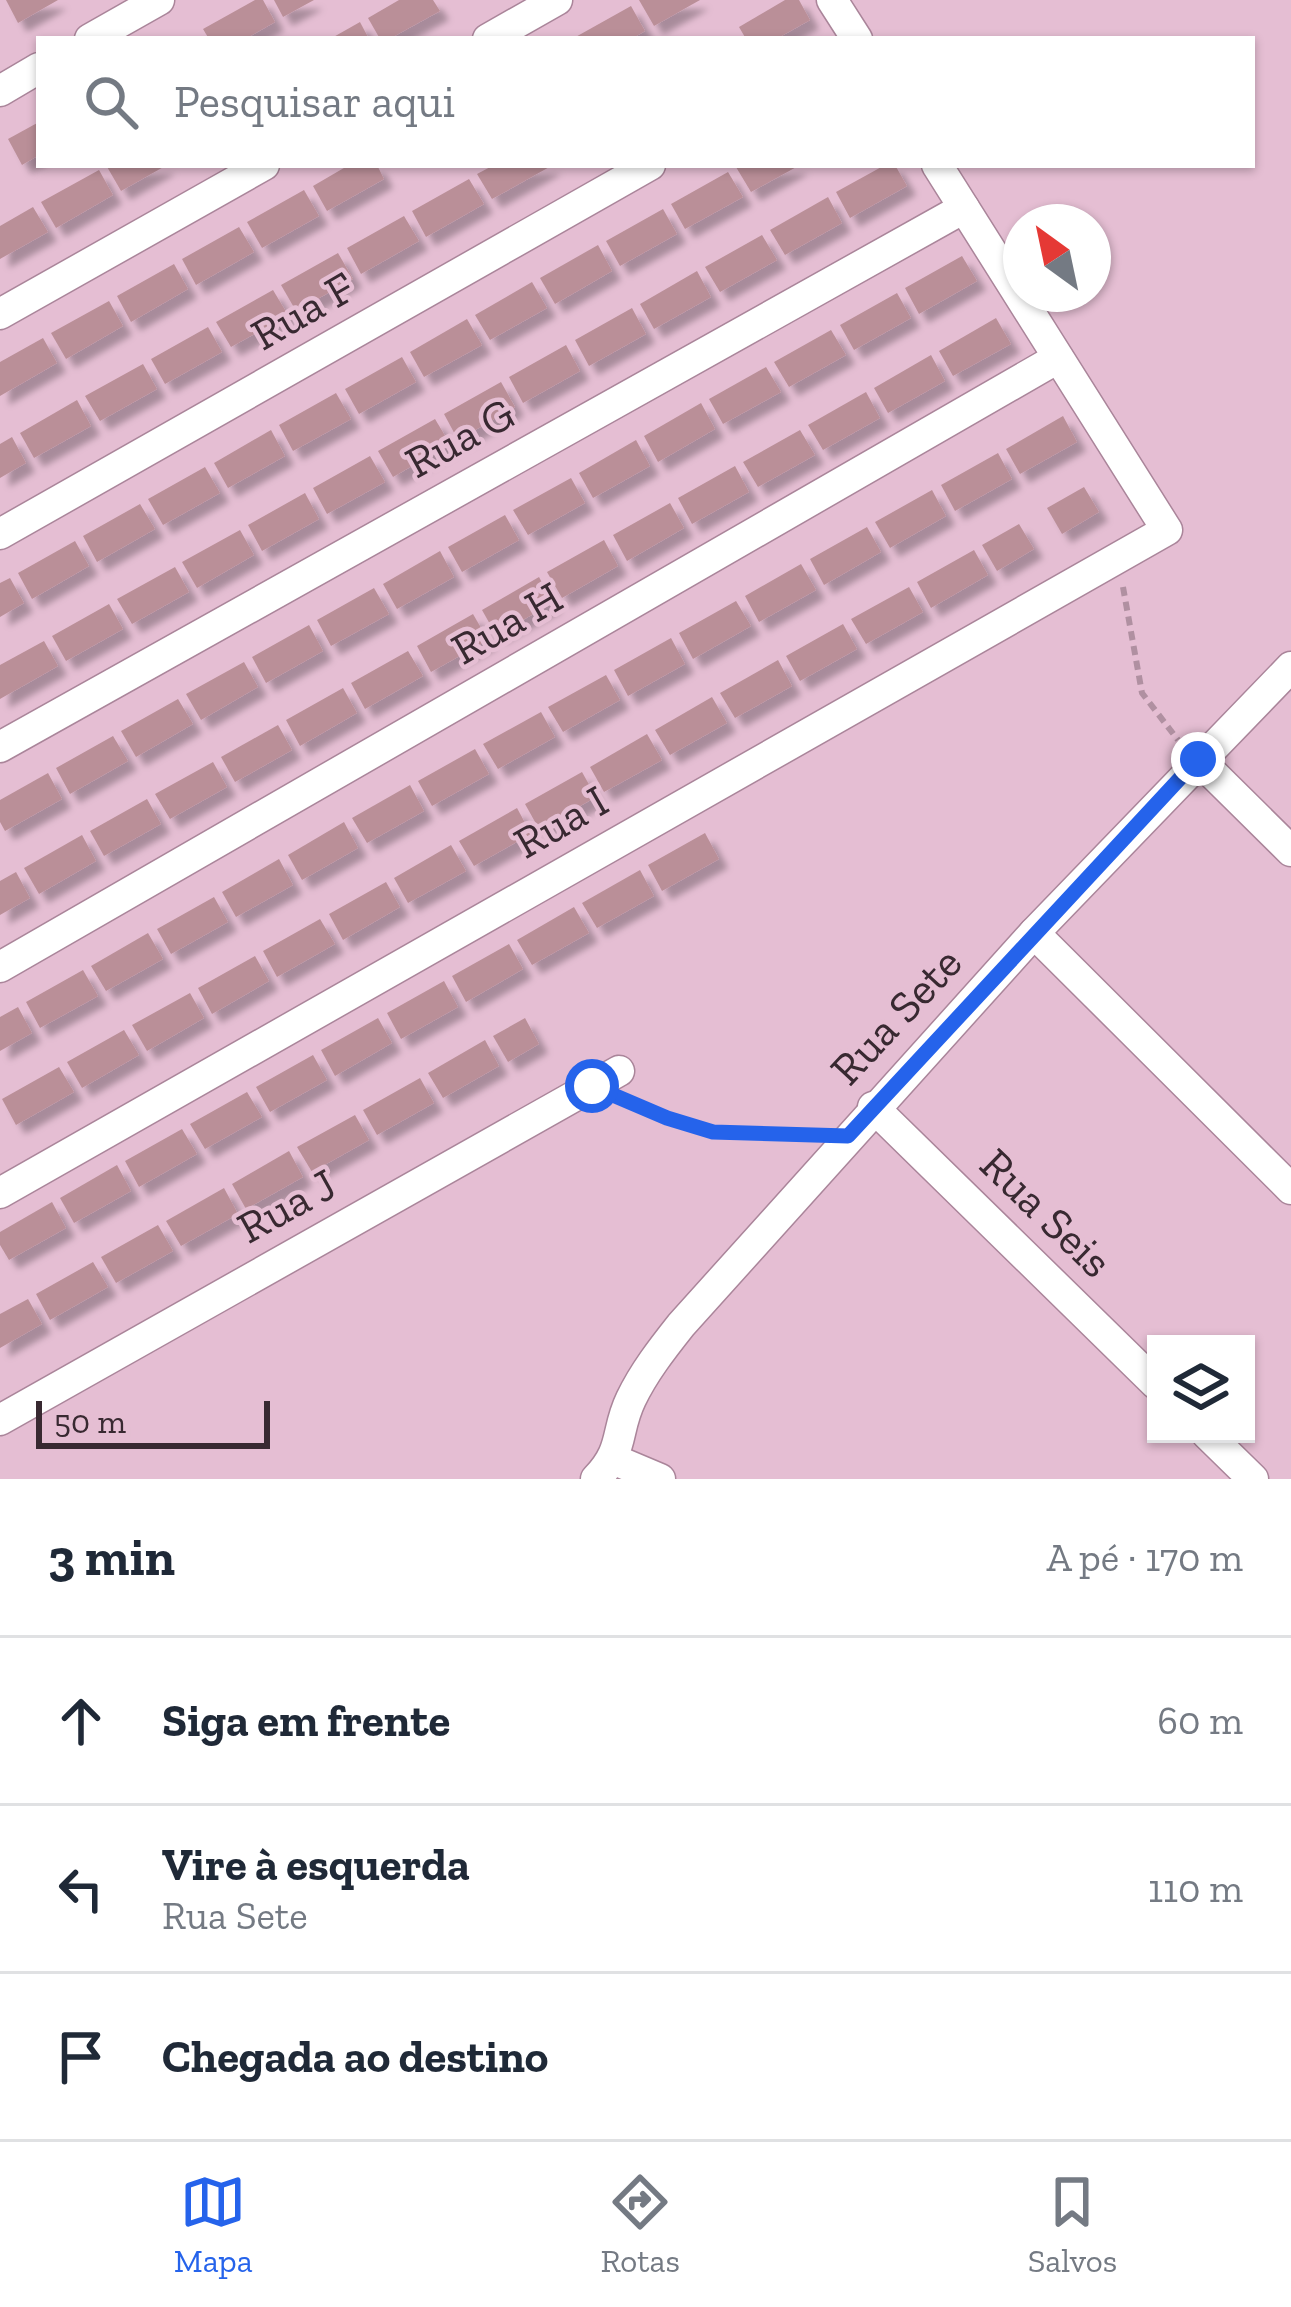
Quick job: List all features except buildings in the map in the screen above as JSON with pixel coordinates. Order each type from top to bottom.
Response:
[{"type":"street","points":[[95,36],[159,0]]},
{"type":"street","points":[[493,36],[557,0]]},
{"type":"street","points":[[832,0],[854,36]]},
{"type":"street","points":[[0,91],[36,70]]},
{"type":"street","points":[[0,314],[259,168]]},
{"type":"street","name":"Rua F","points":[[0,534],[645,168]]},
{"type":"street","points":[[939,168],[1058,358]]},
{"type":"street","name":"Rua G","points":[[0,747],[964,208]]},
{"type":"street","name":"Rua I","points":[[0,1193],[1167,530],[1058,358]]},
{"type":"street","name":"Rua H","points":[[0,967],[1058,358]]},
{"type":"street","name":"Rua Sete","points":[[606,1469],[628,1404],[650,1365],[873,1107],[1198,759],[1291,667]]},
{"type":"street","points":[[1198,759],[1291,851]]},
{"type":"street","points":[[1034,932],[1291,1189]]},
{"type":"street","name":"Rua J","points":[[0,1420],[605,1078]]},
{"type":"street","name":"Rua Seis","points":[[873,1107],[1147,1375]]},
{"type":"street","points":[[1216,1443],[1252,1479]]},
{"type":"street","points":[[606,1469],[661,1479]]},
{"type":"path","points":[[1118,557],[1142,692],[1160,721],[1198,759]]},
{"type":"path","points":[[605,1078],[667,1118],[713,1132],[848,1136]]},
{"type":"route","points":[[592,1086],[713,1132],[848,1136],[1198,759]]}]
